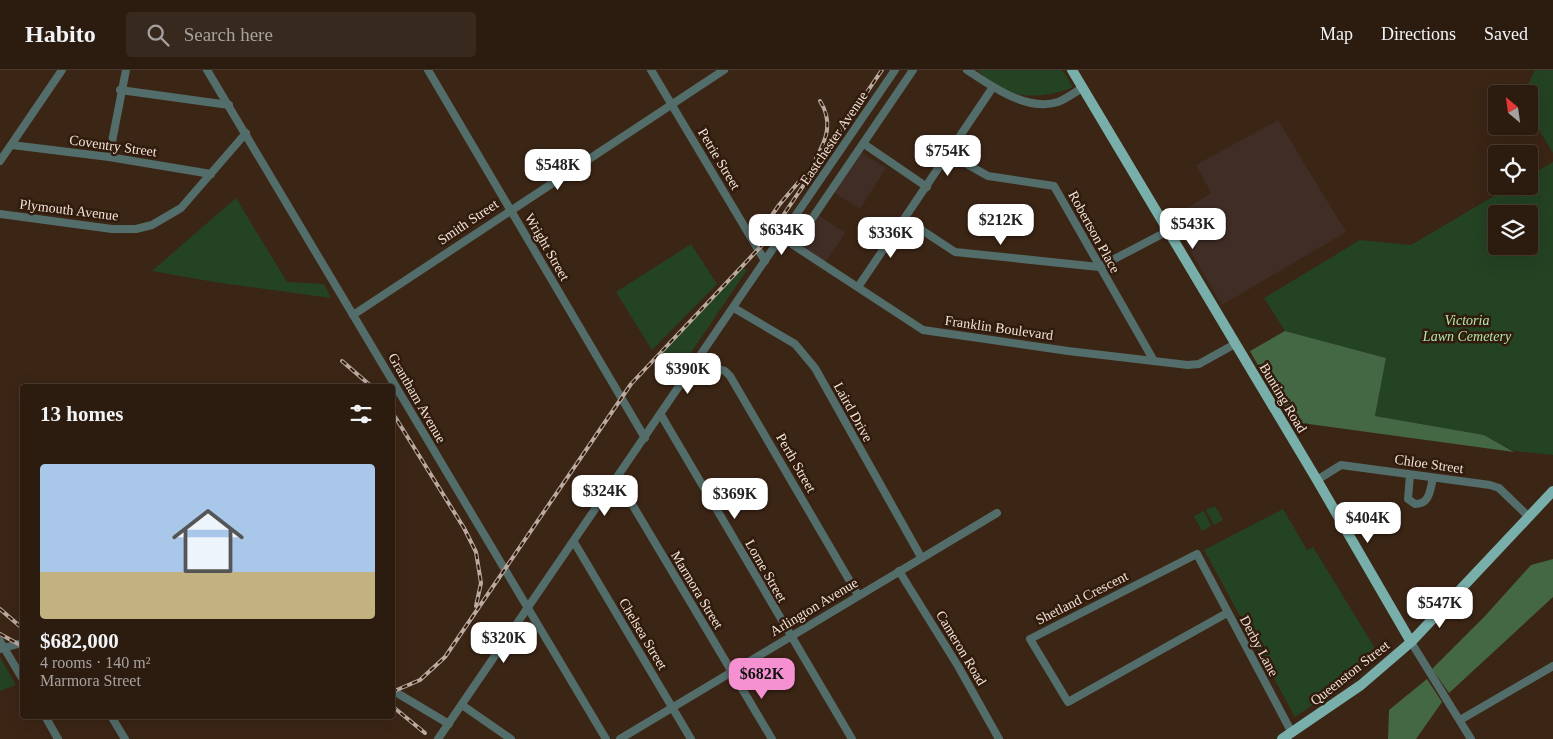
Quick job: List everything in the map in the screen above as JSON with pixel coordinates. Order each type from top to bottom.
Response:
[{"type":"main road","name":"Bunting Road","points":[[1072,70],[1317,480],[1410,642]]},
{"type":"main road","name":"Queenston Street","points":[[1282,739],[1361,685],[1410,642],[1553,491]]},
{"type":"street","points":[[0,161],[62,70]]},
{"type":"street","points":[[109,157],[120,90],[126,70]]},
{"type":"street","name":"Grantham Avenue","points":[[207,70],[393,384]]},
{"type":"street","name":"Wright Street","points":[[428,70],[645,438]]},
{"type":"street","name":"Petrie Street","points":[[651,70],[765,261]]},
{"type":"street","name":"Smith Street","points":[[352,315],[671,103],[724,70]]},
{"type":"street","name":"Eastchester Avenue","points":[[438,739],[850,139],[895,70]]},
{"type":"street","name":"Eastchester Avenue","points":[[794,245],[914,70]]},
{"type":"street","points":[[967,70],[993,87],[1030,102],[1046,104],[1059,102],[1082,88]]},
{"type":"street","points":[[858,287],[928,187],[993,87]]},
{"type":"street","points":[[120,90],[229,105]]},
{"type":"street","name":"Plymouth Avenue","points":[[0,214],[89,227],[136,230],[171,216],[211,174],[246,133]]},
{"type":"street","points":[[850,139],[863,145],[928,187]]},
{"type":"street","name":"Coventry Street","points":[[12,145],[109,157],[211,174]]},
{"type":"street","name":"Robertson Place","points":[[949,154],[988,176],[1054,186],[1099,268],[1154,360]]},
{"type":"street","points":[[905,219],[955,252],[1099,268],[1168,231]]},
{"type":"street","name":"Franklin Boulevard","points":[[781,237],[923,330],[1068,351],[1199,364],[1235,344]]},
{"type":"street","name":"Laird Drive","points":[[734,308],[795,344],[814,368],[921,557]]},
{"type":"street","name":"Perth Street","points":[[697,362],[725,371],[730,376],[858,595]]},
{"type":"street","name":"Grantham Avenue","points":[[395,387],[606,739]]},
{"type":"street","name":"Lorne Street","points":[[661,415],[852,739]]},
{"type":"street","name":"Chloe Street","points":[[1317,480],[1341,465],[1499,488],[1529,516]]},
{"type":"street","points":[[1410,474],[1407,492],[1408,498],[1415,504],[1423,503],[1428,499],[1433,478]]},
{"type":"street","name":"Marmora Street","points":[[617,479],[772,739]]},
{"type":"street","name":"Arlington Avenue","points":[[620,739],[996,513]]},
{"type":"street","name":"Chelsea Street","points":[[574,542],[691,739]]},
{"type":"street","name":"Shetland Crescent","points":[[1205,570],[1197,554],[1030,639],[1068,702],[1227,613]]},
{"type":"street","name":"Derby Lane","points":[[1205,570],[1292,733]]},
{"type":"street","name":"Cameron Road","points":[[899,571],[958,666],[999,739]]},
{"type":"street","name":"Bunting Road","points":[[1410,642],[1471,739]]},
{"type":"street","points":[[20,643],[1,646],[20,675]]},
{"type":"street","points":[[1460,720],[1553,666]]},
{"type":"street","points":[[395,692],[448,724]]},
{"type":"street","points":[[462,705],[511,739]]},
{"type":"street","points":[[47,719],[58,739]]},
{"type":"street","points":[[113,719],[125,739]]},
{"type":"shaded area","points":[[1278,120],[1346,232],[1222,305],[1171,218],[1211,193],[1196,165]]},
{"type":"shaded area","points":[[859,151],[886,168],[860,209],[833,192]]},
{"type":"shaded area","points":[[817,214],[845,233],[825,263],[797,244]]},
{"type":"green space","points":[[977,70],[1062,70],[1073,87],[1057,93],[1023,95],[998,87]]},
{"type":"green space","points":[[1535,70],[1553,70],[1553,153],[1538,128],[1538,85],[1528,85]]},
{"type":"green space","name":"Victoria Lawn Cemetery","points":[[1553,162],[1553,455],[1514,451],[1484,435],[1375,416],[1386,358],[1285,331],[1264,298],[1360,240],[1411,245],[1496,195],[1538,195],[1538,171]]},
{"type":"green space","points":[[236,198],[287,282],[324,284],[331,298],[214,282],[152,271]]},
{"type":"green space","points":[[691,244],[717,284],[652,350],[616,292]]},
{"type":"green space","points":[[743,268],[747,270],[671,382],[656,358]]},
{"type":"green space","points":[[1285,331],[1386,358],[1375,416],[1484,435],[1514,452],[1294,422],[1273,392],[1250,351]]},
{"type":"green space","points":[[1215,506],[1223,520],[1214,525],[1206,510]]},
{"type":"green space","points":[[1283,509],[1307,550],[1313,547],[1381,658],[1295,717],[1204,550]]},
{"type":"green space","points":[[1204,511],[1211,526],[1202,531],[1194,516]]},
{"type":"green space","points":[[1553,559],[1553,597],[1449,693],[1432,669],[1485,616],[1531,565]]},
{"type":"green space","points":[[0,657],[16,685],[0,691]]},
{"type":"green space","points":[[1427,679],[1442,702],[1416,739],[1388,739],[1389,710]]},
{"type":"railway","points":[[395,691],[420,680],[445,657],[631,384],[765,242],[882,70]]},
{"type":"railway","points":[[816,158],[826,137],[827,130],[826,116],[820,101]]},
{"type":"railway","points":[[763,228],[779,205],[803,177]]},
{"type":"railway","points":[[342,361],[369,384]]},
{"type":"railway","points":[[395,417],[464,528],[476,552],[481,583],[476,606]]},
{"type":"railway","points":[[0,609],[20,626]]},
{"type":"railway","points":[[0,634],[20,645]]},
{"type":"railway","points":[[395,708],[425,733]]}]
